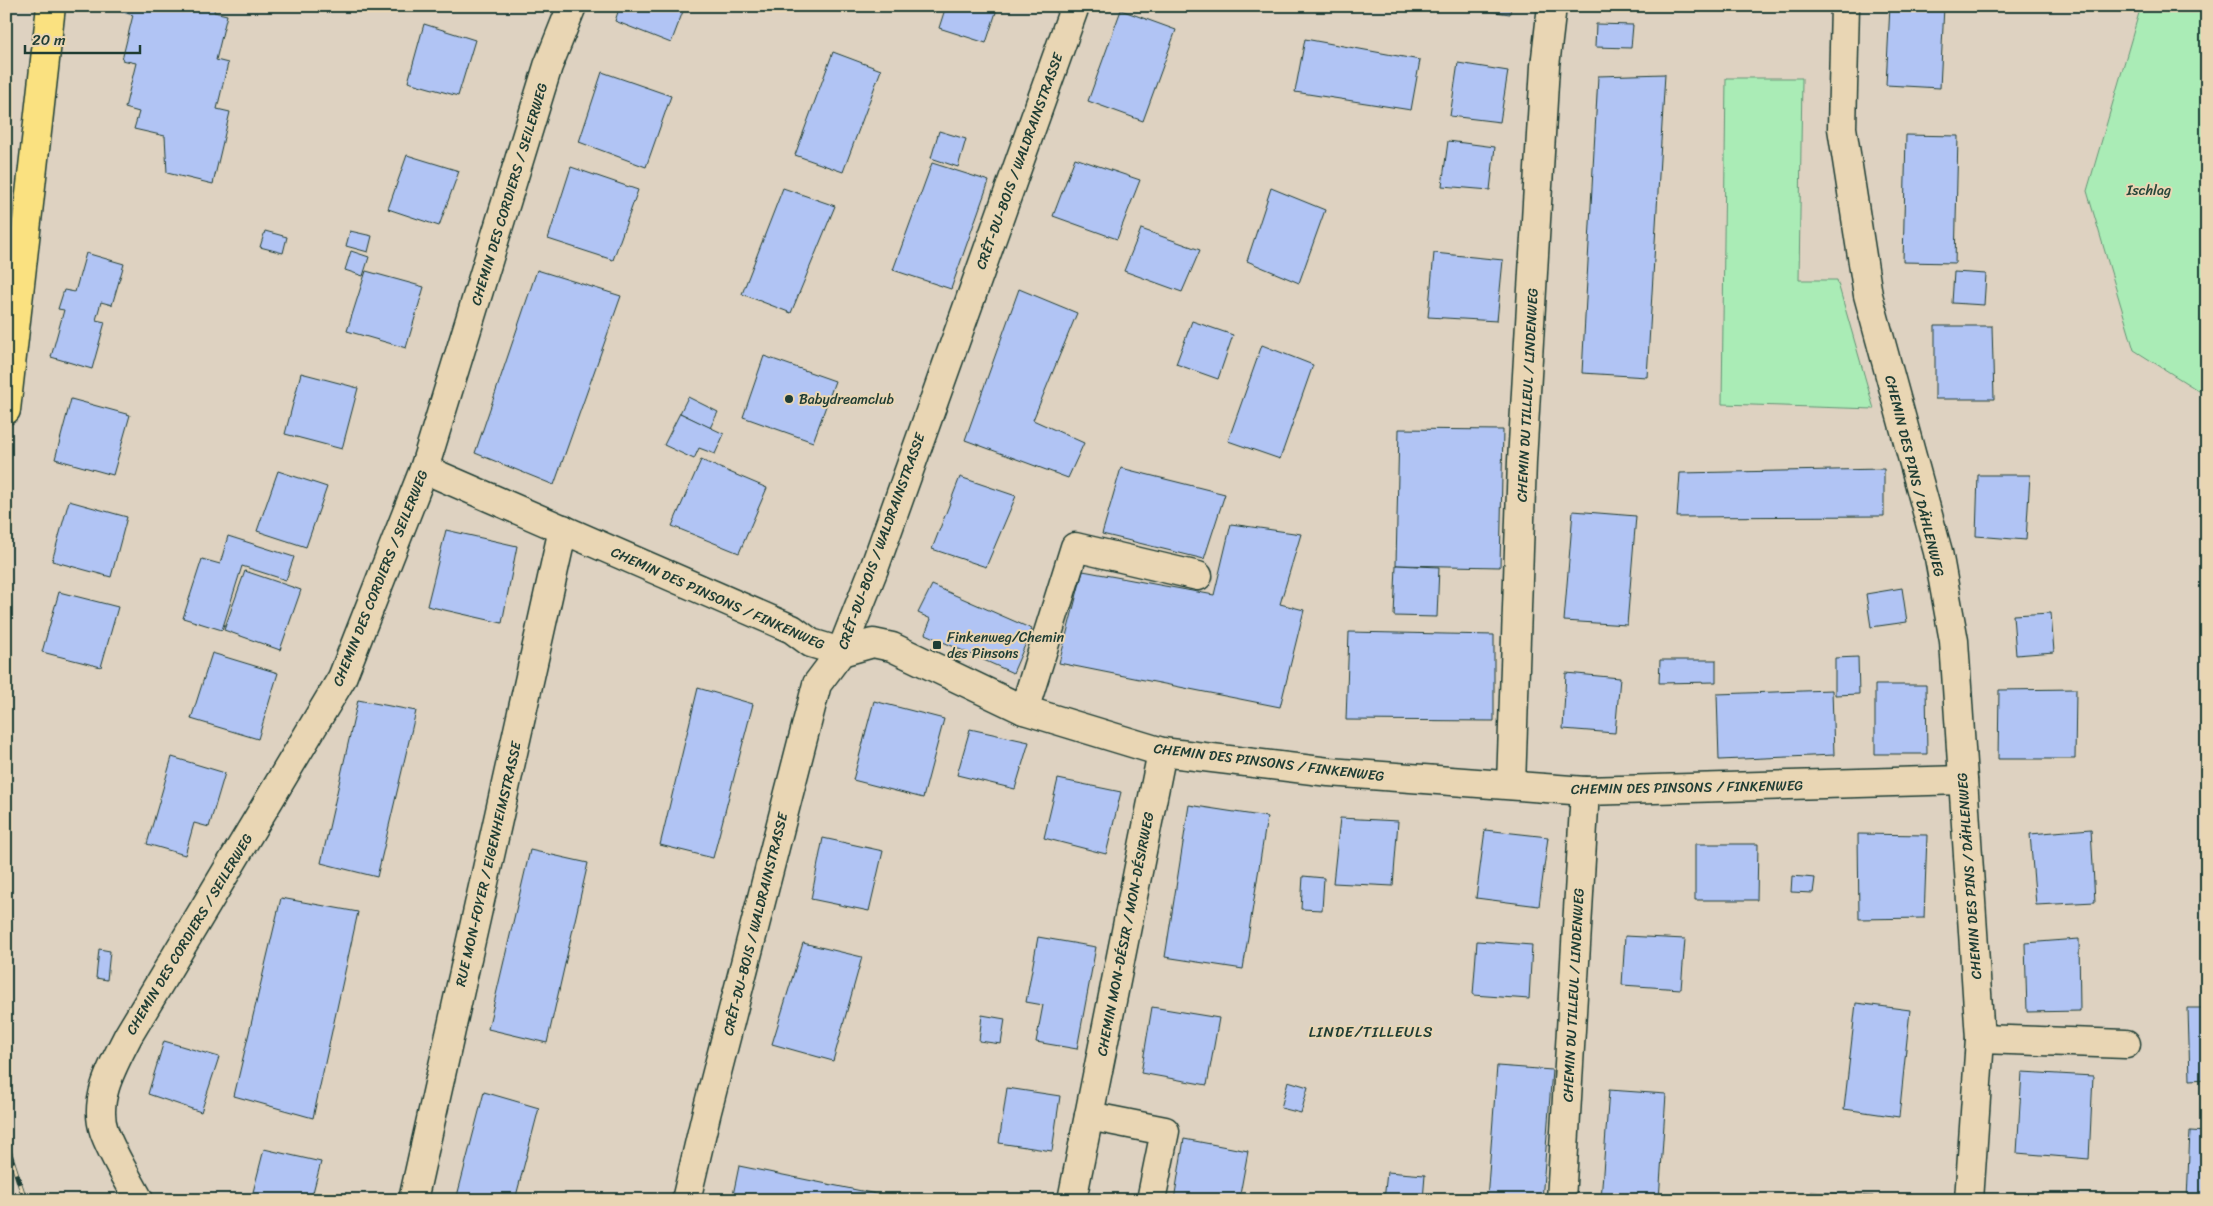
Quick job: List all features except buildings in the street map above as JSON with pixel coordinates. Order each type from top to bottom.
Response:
[{"type":"main road","points":[[6,410],[51,6]]},
{"type":"street","name":"CHEMIN DES CORDIERS / SEILERWEG","points":[[138,1200],[104,1130],[101,1110],[112,1066],[128,1036],[342,678],[424,470],[548,66],[572,6]]},
{"type":"street","name":"CRÊT-DU-BOIS / WALDRAINSTRASSE","points":[[686,1200],[816,684],[841,652],[875,566],[1076,6]]},
{"type":"street","name":"CHEMIN DU TILLEUL / LINDENWEG","points":[[1510,785],[1522,461],[1545,66],[1552,6]]},
{"type":"street","name":"CHEMIN DES PINS / DÄHLENWEG","points":[[1845,6],[1842,128],[1868,295],[1938,552],[1954,641],[1963,780],[1963,810],[1980,1038],[1969,1200]]},
{"type":"street","name":"CHEMIN DES PINSONS / FINKENWEG","points":[[424,470],[792,629],[811,643],[841,652],[874,643],[892,647],[1024,710],[1162,752],[1329,772],[1585,791],[1963,780]]},
{"type":"street","name":"RUE MON-FOYER / EIGENHEIMSTRASSE","points":[[413,1200],[563,529]]},
{"type":"street","points":[[1024,710],[1075,547],[1198,576]]},
{"type":"street","name":"CHEMIN MON-DÉSIR / MON-DÉSIRWEG","points":[[1072,1200],[1162,752]]},
{"type":"street","name":"CHEMIN DU TILLEUL / LINDENWEG","points":[[1561,1200],[1585,791]]},
{"type":"street","points":[[1980,1038],[2126,1044]]},
{"type":"street","points":[[1089,1116],[1165,1131],[1151,1200]]},
{"type":"green space","name":"Ischlag","points":[[2141,6],[2207,6],[2207,396],[2134,350],[2087,191]]},
{"type":"green space","points":[[1726,78],[1802,78],[1799,280],[1837,280],[1874,409],[1722,404]]},
{"type":"railway","points":[[6,1142],[25,1200]]},
{"type":"place","name":"Babydreamclub","points":[[789,399]]},
{"type":"place","name":"Finkenweg/Chemin des Pinsons","points":[[937,645]]},
{"type":"district","name":"LINDE/TILLEULS","points":[[1371,1032]]}]
